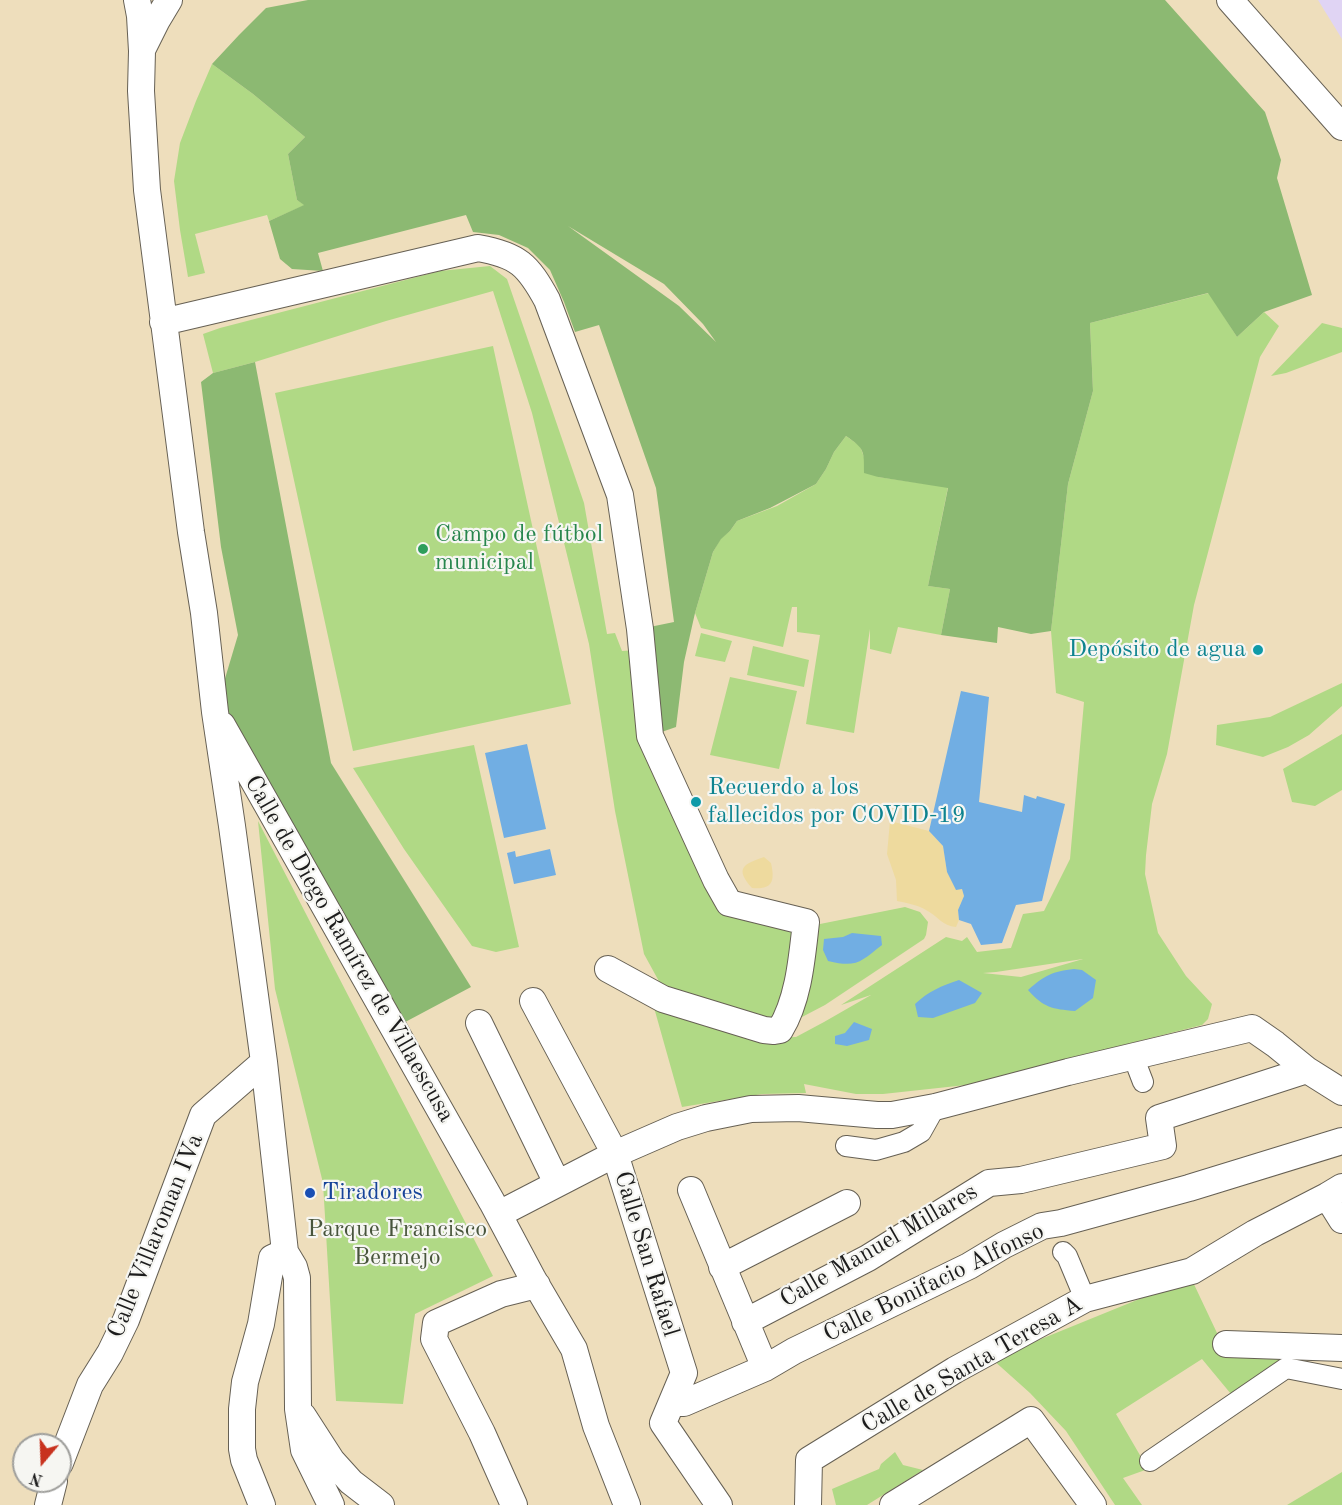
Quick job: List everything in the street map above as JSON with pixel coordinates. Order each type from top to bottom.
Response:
[{"type":"street","points":[[136,0],[140,16],[141,91],[147,190],[204,613],[215,712]]},
{"type":"street","points":[[142,51],[169,0]]},
{"type":"street","points":[[1230,0],[1342,127]]},
{"type":"street","points":[[164,322],[478,248],[500,252],[520,263],[535,279],[547,300],[620,495],[640,629],[650,736],[716,880],[729,903],[806,922],[801,968],[786,1019],[780,1030],[764,1030],[663,999],[608,969]]},
{"type":"street","name":"Calle de Diego Ramírez de Villaescusa","points":[[215,712],[264,1062],[285,1252],[294,1267],[297,1278],[298,1409],[304,1450],[331,1505]]},
{"type":"street","name":"Calle de Diego Ramírez de Villaescusa","points":[[215,712],[574,1349],[596,1426],[627,1505]]},
{"type":"street","name":"Calle San Rafael","points":[[533,1001],[615,1154],[684,1373],[663,1423],[720,1505]]},
{"type":"street","points":[[479,1023],[557,1184]]},
{"type":"street","points":[[499,1214],[615,1154],[677,1127],[706,1118],[751,1109],[798,1108],[892,1115],[935,1107],[1252,1028],[1307,1070],[1342,1092]]},
{"type":"street","points":[[1133,1056],[1143,1082]]},
{"type":"street","name":"Calle Villaroman IVa","points":[[72,1433],[90,1385],[110,1353],[126,1320],[203,1116],[264,1062]]},
{"type":"street","name":"Calle Manuel Millares","points":[[745,1322],[868,1258],[989,1183],[1021,1180],[1163,1146],[1159,1118],[1307,1070]]},
{"type":"street","points":[[846,1146],[876,1150],[904,1142],[921,1132],[935,1107]]},
{"type":"street","name":"Calle Bonifacio Alfonso","points":[[672,1403],[684,1403],[765,1368],[794,1351],[969,1266],[1042,1226],[1189,1188],[1342,1141]]},
{"type":"street","points":[[691,1190],[765,1368]]},
{"type":"street","points":[[1335,1191],[1342,1220]]},
{"type":"street","name":"Calle de Santa Teresa A","points":[[808,1505],[809,1460],[956,1370],[1085,1299],[1192,1271],[1255,1233],[1335,1191]]},
{"type":"street","points":[[722,1267],[847,1203]]},
{"type":"street","points":[[262,1505],[244,1460],[242,1409],[245,1382],[261,1324],[272,1258],[285,1252]]},
{"type":"street","points":[[1063,1252],[1067,1256],[1085,1299]]},
{"type":"street","points":[[514,1505],[482,1433],[435,1339],[436,1323],[501,1294],[537,1285]]},
{"type":"street","points":[[1226,1344],[1342,1348]]},
{"type":"street","points":[[1150,1461],[1286,1368],[1342,1379]]},
{"type":"street","points":[[298,1409],[333,1461],[351,1482],[381,1505]]},
{"type":"street","points":[[893,1505],[1030,1420],[1093,1505]]},
{"type":"shaded area","points":[[1318,0],[1342,0],[1342,39]]},
{"type":"green space","points":[[308,0],[1165,0],[1265,112],[1281,160],[1277,178],[1312,295],[1264,312],[1237,337],[1208,293],[1090,323],[1093,391],[1068,484],[1051,631],[1031,634],[998,627],[997,643],[941,635],[950,589],[928,586],[948,488],[864,473],[862,451],[846,436],[816,484],[770,508],[737,521],[721,539],[713,552],[695,613],[684,662],[676,727],[650,736],[640,629],[674,622],[656,488],[599,325],[575,332],[550,270],[528,248],[499,235],[473,232],[466,215],[318,253],[323,271],[292,269],[280,259],[269,221],[304,205],[297,200],[288,154],[305,137],[212,64],[266,8]],"holes":[[[568,226],[664,284],[703,324],[716,342],[679,306]]]},
{"type":"green space","points":[[212,64],[305,137],[288,154],[297,200],[305,205],[269,221],[267,215],[195,234],[205,273],[188,277],[174,181],[180,143]]},
{"type":"green space","points":[[490,266],[507,279],[584,503],[607,634],[615,633],[622,651],[637,650],[650,736],[729,903],[806,922],[801,968],[761,1038],[796,1037],[824,1022],[871,995],[841,1005],[946,937],[962,941],[967,937],[977,952],[1011,948],[1023,914],[1044,911],[1070,859],[1084,702],[1056,693],[1051,631],[1068,484],[1093,391],[1090,323],[1209,293],[1237,337],[1264,312],[1279,326],[1260,357],[1194,605],[1167,754],[1152,804],[1146,855],[1145,874],[1158,933],[1186,976],[1212,1004],[1208,1019],[1202,1025],[966,1085],[883,1094],[856,1094],[804,1084],[806,1093],[762,1094],[682,1107],[653,1004],[661,985],[644,954],[615,811],[589,644],[532,413],[493,291],[213,373],[203,334],[440,271]],"holes":[[[1083,959],[1021,977],[983,973]]]},
{"type":"green space","points":[[1322,323],[1342,328],[1342,352],[1286,373],[1271,376]]},
{"type":"green space","name":"Campo de fútbol municipal","points":[[493,346],[571,704],[353,751],[275,393]]},
{"type":"green space","points":[[255,362],[331,763],[471,987],[394,1028],[215,712],[238,635],[221,547],[201,382],[213,373]]},
{"type":"green space","points":[[846,436],[860,446],[864,457],[878,477],[948,487],[928,586],[950,589],[941,635],[898,627],[891,654],[870,649],[870,629],[854,733],[806,724],[820,635],[797,632],[797,607],[792,607],[783,647],[701,628],[695,613],[713,552],[721,538],[737,521],[777,506],[816,484]]},
{"type":"green space","points":[[701,633],[732,641],[725,662],[695,656]]},
{"type":"green space","points":[[753,646],[809,660],[804,687],[747,675]]},
{"type":"green space","points":[[730,677],[797,691],[779,769],[710,755]]},
{"type":"green space","points":[[1342,683],[1342,706],[1309,735],[1288,747],[1263,757],[1216,745],[1217,725],[1270,717]]},
{"type":"green space","points":[[1342,734],[1342,790],[1315,806],[1292,802],[1283,769]]},
{"type":"green space","points":[[474,745],[519,947],[496,952],[472,946],[404,849],[353,768]]},
{"type":"green space","name":"Parque Francisco Bermejo","points":[[258,821],[493,1276],[415,1314],[403,1404],[336,1401],[323,1183],[275,989]]},
{"type":"green space","points":[[905,907],[920,912],[928,922],[924,939],[825,1005],[802,1017],[795,1010],[815,925]]},
{"type":"green space","points":[[1191,1278],[1226,1352],[1272,1351],[1283,1359],[1231,1394],[1202,1359],[1116,1414],[1148,1469],[1123,1478],[1142,1505],[1115,1505],[1066,1431],[1030,1393],[992,1359]]},
{"type":"green space","points":[[895,1452],[903,1465],[923,1470],[867,1505],[836,1505],[832,1489],[879,1469],[881,1464]]},
{"type":"green space","points":[[1342,1472],[1342,1505],[1287,1505]]},
{"type":"sand","points":[[890,821],[929,831],[943,846],[947,872],[962,889],[964,896],[958,910],[959,920],[956,927],[947,925],[920,907],[897,901],[896,880],[887,854]]},
{"type":"sand","points":[[764,857],[771,863],[773,875],[771,883],[768,886],[752,888],[743,876],[744,868],[751,862]]},
{"type":"water","points":[[961,691],[989,697],[979,802],[1022,812],[1024,795],[1036,799],[1037,796],[1065,804],[1042,901],[1016,905],[1002,943],[981,945],[971,924],[959,920],[958,910],[964,896],[962,889],[956,890],[947,872],[943,846],[929,831]]},
{"type":"water","points":[[527,744],[546,829],[504,838],[485,753]]},
{"type":"water","points":[[550,849],[556,875],[514,884],[507,853],[515,851],[516,857]]},
{"type":"water","points":[[852,933],[881,936],[882,945],[858,962],[846,964],[828,961],[823,950],[824,939],[843,937]]},
{"type":"water","points":[[1074,969],[1082,970],[1096,980],[1093,998],[1075,1011],[1049,1006],[1039,1001],[1028,990],[1049,975]]},
{"type":"water","points":[[959,980],[982,993],[975,1003],[933,1018],[918,1017],[915,1004],[936,989]]},
{"type":"water","points":[[854,1022],[872,1029],[869,1040],[847,1046],[835,1044],[835,1036],[845,1033]]},
{"type":"place","name":"Campo de fútbol municipal","points":[[423,549]]},
{"type":"place","name":"Depósito de agua","points":[[1258,650]]},
{"type":"place","name":"Recuerdo a los fallecidos por COVID-19","points":[[696,802]]},
{"type":"place","name":"Tiradores","points":[[310,1193]]}]
